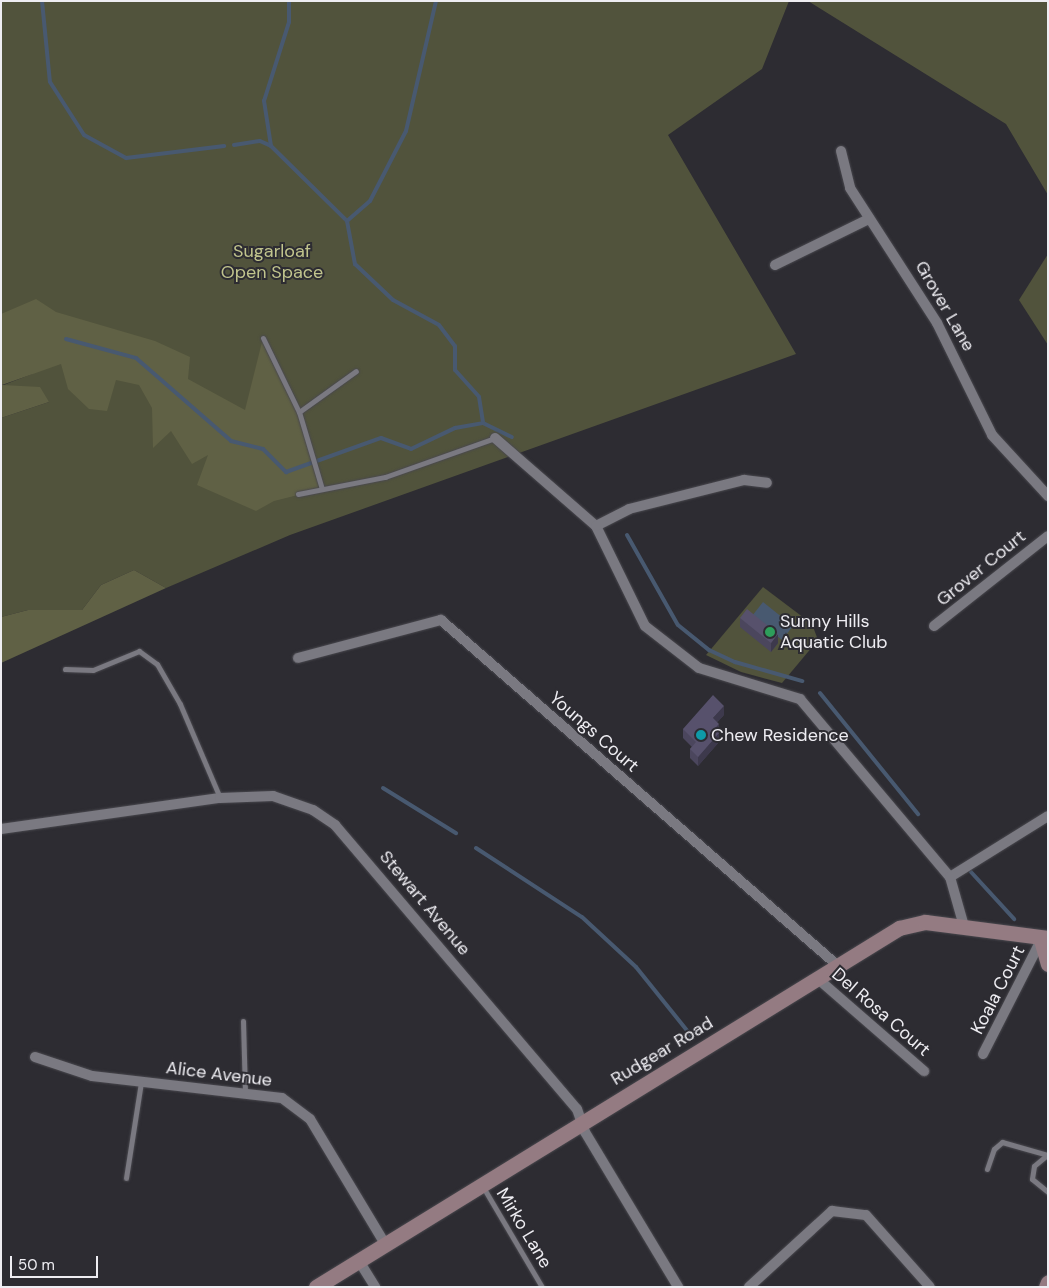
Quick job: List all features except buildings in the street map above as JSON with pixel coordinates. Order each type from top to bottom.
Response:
[{"type":"street","name":"Grover Lane","points":[[842,151],[845,179],[937,323],[1001,450],[1048,496]]},
{"type":"street","points":[[775,265],[869,219]]},
{"type":"street","points":[[495,438],[596,526],[645,626],[699,668],[800,699],[950,877],[964,926]]},
{"type":"street","points":[[596,526],[629,509],[744,480],[767,483]]},
{"type":"street","name":"Grover Court","points":[[934,626],[1048,536]]},
{"type":"street","name":"Youngs Court","points":[[298,658],[441,620],[837,965]]},
{"type":"street","name":"Stewart Avenue","points":[[1,829],[220,798],[272,796],[313,810],[335,824],[577,1109],[582,1122],[678,1287]]},
{"type":"street","points":[[950,877],[1048,816]]},
{"type":"street","name":"Rudgear Road","points":[[316,1287],[898,928],[925,922],[964,926],[1044,939]]},
{"type":"street","points":[[1044,939],[1048,964]]},
{"type":"street","name":"Koala Court","points":[[983,1054],[1044,939]]},
{"type":"street","name":"Del Rosa Court","points":[[817,978],[924,1071]]},
{"type":"street","name":"Alice Avenue","points":[[35,1057],[92,1076],[282,1098],[310,1119],[385,1244]]},
{"type":"street","points":[[749,1287],[832,1211],[866,1215],[930,1287]]},
{"type":"street","points":[[359,1260],[375,1287]]},
{"type":"street","points":[[1046,1287],[1048,1282]]},
{"type":"lane","points":[[262,338],[299,412],[322,490]]},
{"type":"lane","points":[[299,412],[356,370]]},
{"type":"lane","points":[[298,494],[384,477],[495,438]]},
{"type":"lane","points":[[65,669],[94,670],[139,651],[157,664],[180,704],[220,798]]},
{"type":"lane","points":[[243,1022],[245,1094]]},
{"type":"lane","points":[[126,1178],[141,1081]]},
{"type":"lane","points":[[987,1169],[994,1149],[1002,1142],[1047,1155],[1032,1172],[1035,1185],[1048,1192]]},
{"type":"lane","name":"Mirko Lane","points":[[482,1184],[542,1287]]},
{"type":"green space","name":"Sugarloaf Open Space","points":[[1,1],[789,1],[762,69],[668,135],[796,354],[290,535],[166,588],[134,570],[101,585],[82,610],[28,610],[1,617],[1,418],[49,402],[1,386],[32,374],[1,326]]},
{"type":"green space","points":[[808,1],[1048,1],[1048,195],[1006,124]]},
{"type":"green space","points":[[1048,254],[1048,345],[1019,300]]},
{"type":"green space","points":[[36,299],[56,312],[155,341],[190,357],[188,379],[245,410],[263,338],[299,412],[322,489],[274,501],[256,511],[197,485],[208,455],[192,464],[171,431],[153,448],[152,408],[139,385],[116,380],[107,411],[89,409],[68,389],[61,364],[2,385],[40,387],[49,402],[1,418],[1,314]]},
{"type":"green space","points":[[134,570],[166,588],[1,663],[1,617],[28,610],[82,610],[101,585]]},
{"type":"green space","name":"Sunny Hills Aquatic Club","points":[[763,587],[812,624],[818,640],[782,683],[741,672],[706,655]]},
{"type":"water","points":[[763,602],[793,626],[782,640],[752,616]]},
{"type":"waterway","points":[[42,1],[50,82],[84,135],[126,158],[224,146]]},
{"type":"waterway","points":[[271,146],[264,101],[289,22],[289,1]]},
{"type":"waterway","points":[[347,221],[370,201],[406,131],[436,1]]},
{"type":"waterway","points":[[234,145],[260,141],[271,146],[347,221]]},
{"type":"waterway","points":[[347,221],[355,264],[393,300],[439,325],[455,346],[455,370],[479,397],[483,423],[512,437]]},
{"type":"waterway","points":[[66,339],[136,358],[231,441],[263,449],[286,472],[381,438],[411,449],[455,428],[483,423]]},
{"type":"waterway","points":[[627,535],[678,625],[709,650],[735,662],[802,681]]},
{"type":"waterway","points":[[820,693],[918,814]]},
{"type":"waterway","points":[[383,788],[456,833]]},
{"type":"waterway","points":[[476,848],[582,917],[636,967],[693,1038]]},
{"type":"waterway","points":[[971,872],[1014,919]]},
{"type":"place","name":"Sunny Hills Aquatic Club","points":[[770,632]]},
{"type":"place","name":"Chew Residence","points":[[701,735]]}]
